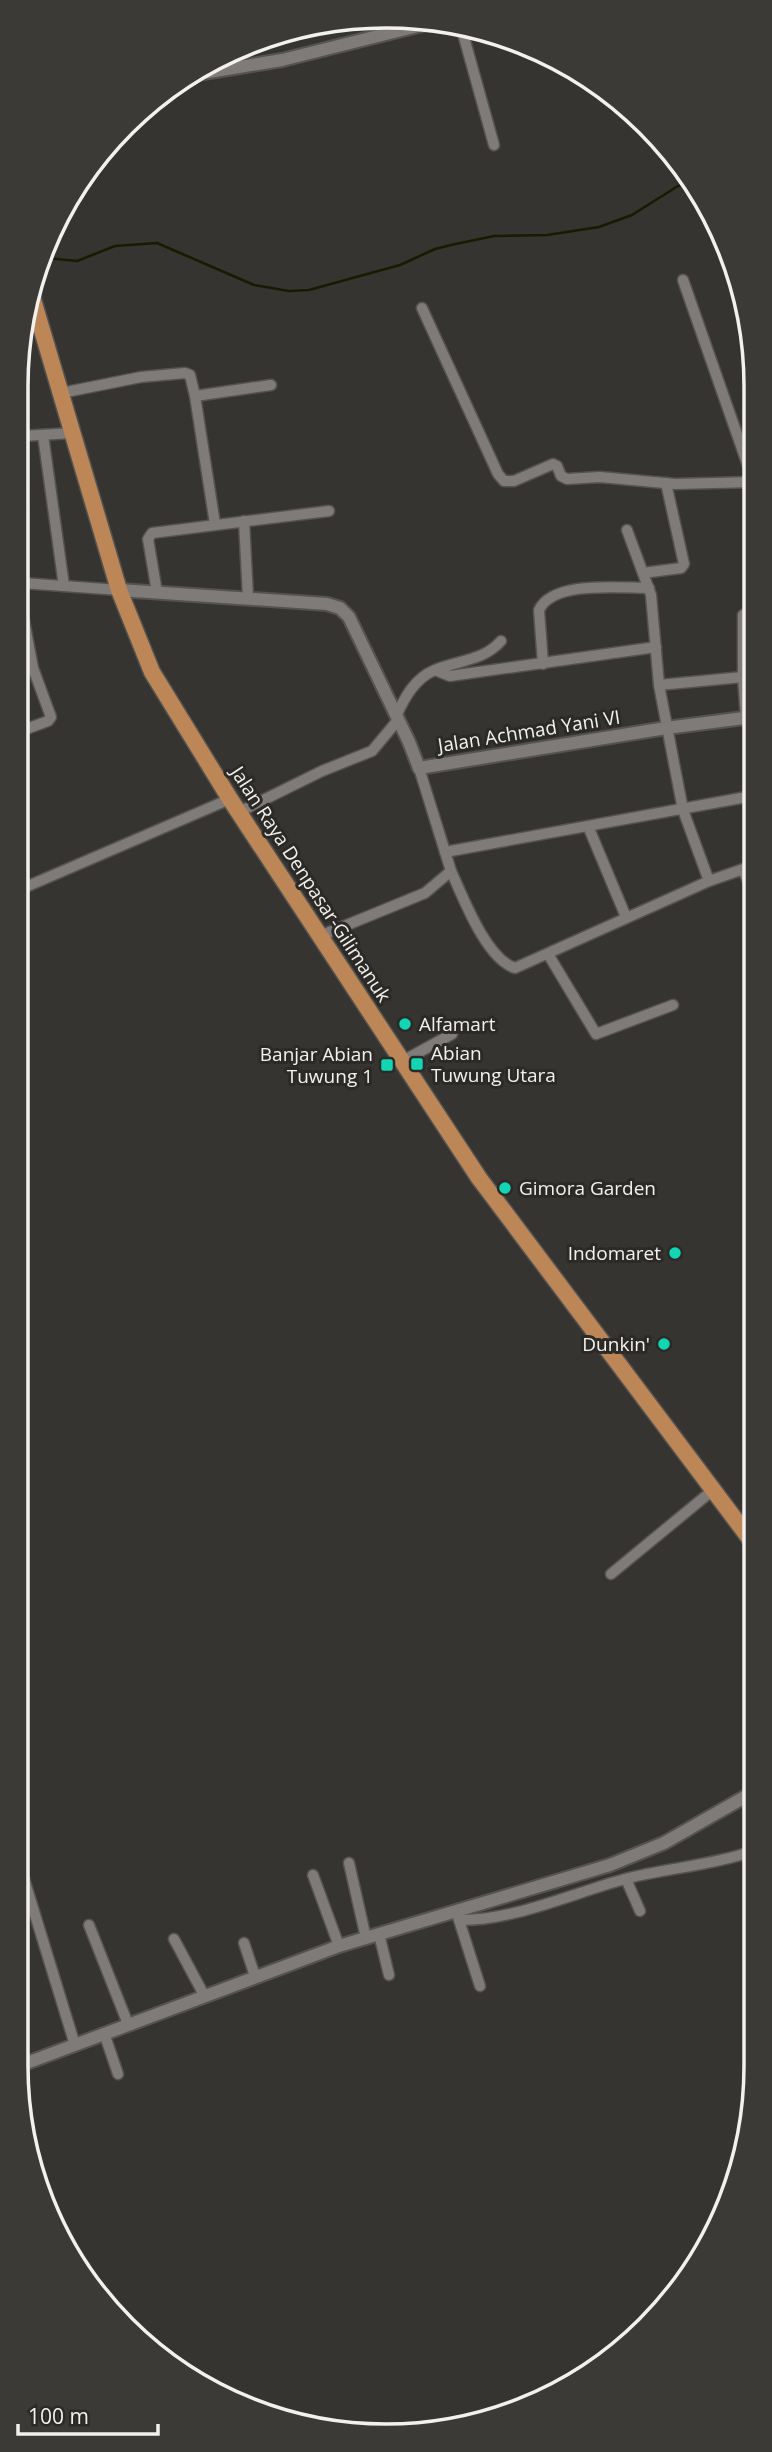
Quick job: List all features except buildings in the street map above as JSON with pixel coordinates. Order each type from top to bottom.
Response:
[{"type":"highway","name":"Jalan Raya Denpasar-Gilimanuk","points":[[37,309],[118,590],[152,672],[235,806],[479,1178],[744,1531]]},
{"type":"street","points":[[217,71],[282,60],[391,28]]},
{"type":"street","points":[[464,37],[494,145]]},
{"type":"street","points":[[683,280],[744,455]]},
{"type":"street","points":[[422,308],[498,474],[504,481],[514,481],[553,464],[563,477],[568,479],[600,477],[667,483],[744,481]]},
{"type":"street","points":[[61,393],[141,377],[185,373],[190,375],[215,524]]},
{"type":"street","points":[[195,396],[271,385]]},
{"type":"street","points":[[28,436],[73,433]]},
{"type":"street","points":[[43,435],[64,586]]},
{"type":"street","points":[[643,573],[681,568],[684,564],[667,483]]},
{"type":"street","points":[[157,592],[148,539],[150,534],[329,511]]},
{"type":"street","points":[[244,521],[247,597]]},
{"type":"street","points":[[627,530],[649,588],[659,685],[683,810],[709,881]]},
{"type":"street","points":[[28,583],[118,590]]},
{"type":"street","points":[[543,664],[539,610],[549,598],[581,589],[649,588]]},
{"type":"street","name":"Jalan Achmad Yani VI","points":[[118,590],[247,597],[327,604],[340,608],[349,617],[419,768],[744,718]]},
{"type":"street","points":[[743,615],[744,684]]},
{"type":"street","points":[[28,886],[372,751],[399,722],[407,694],[418,681],[482,656],[501,641]]},
{"type":"street","points":[[28,642],[33,668],[51,717],[28,728]]},
{"type":"street","points":[[438,672],[450,676],[656,647]]},
{"type":"street","points":[[659,685],[743,677]]},
{"type":"street","points":[[419,768],[450,871],[484,936],[501,960],[514,968],[709,881],[744,869]]},
{"type":"street","points":[[445,852],[744,798]]},
{"type":"street","points":[[588,826],[626,917]]},
{"type":"street","points":[[320,936],[425,893],[450,871]]},
{"type":"street","points":[[548,954],[596,1034],[673,1005]]},
{"type":"street","points":[[401,1062],[452,1034]]},
{"type":"street","points":[[611,1574],[713,1490]]},
{"type":"street","points":[[28,2063],[339,1946],[458,1915],[610,1865],[664,1843],[744,1797]]},
{"type":"street","points":[[458,1915],[493,1916],[626,1879],[721,1861],[744,1854]]},
{"type":"street","points":[[349,1863],[366,1938]]},
{"type":"street","points":[[313,1875],[339,1946]]},
{"type":"street","points":[[571,1877],[576,1894]]},
{"type":"street","points":[[626,1879],[640,1911]]},
{"type":"street","points":[[28,1892],[75,2045]]},
{"type":"street","points":[[458,1915],[480,1986]]},
{"type":"street","points":[[89,1925],[128,2024]]},
{"type":"street","points":[[379,1934],[389,1975]]},
{"type":"street","points":[[173,1939],[204,1995]]},
{"type":"street","points":[[244,1943],[255,1976]]},
{"type":"street","points":[[104,2033],[118,2074]]},
{"type":"waterway","points":[[52,259],[77,261],[115,246],[157,243],[254,285],[289,291],[309,290],[400,265],[435,249],[451,245],[494,236],[547,235],[599,227],[632,215],[682,185]]},
{"type":"place","name":"Alfamart","points":[[405,1024]]},
{"type":"place","name":"Abian Tuwung Utara","points":[[417,1064]]},
{"type":"place","name":"Banjar Abian Tuwung 1","points":[[387,1065]]},
{"type":"place","name":"Gimora Garden","points":[[505,1188]]},
{"type":"place","name":"Indomaret","points":[[675,1253]]},
{"type":"place","name":"Dunkin'","points":[[664,1344]]}]
